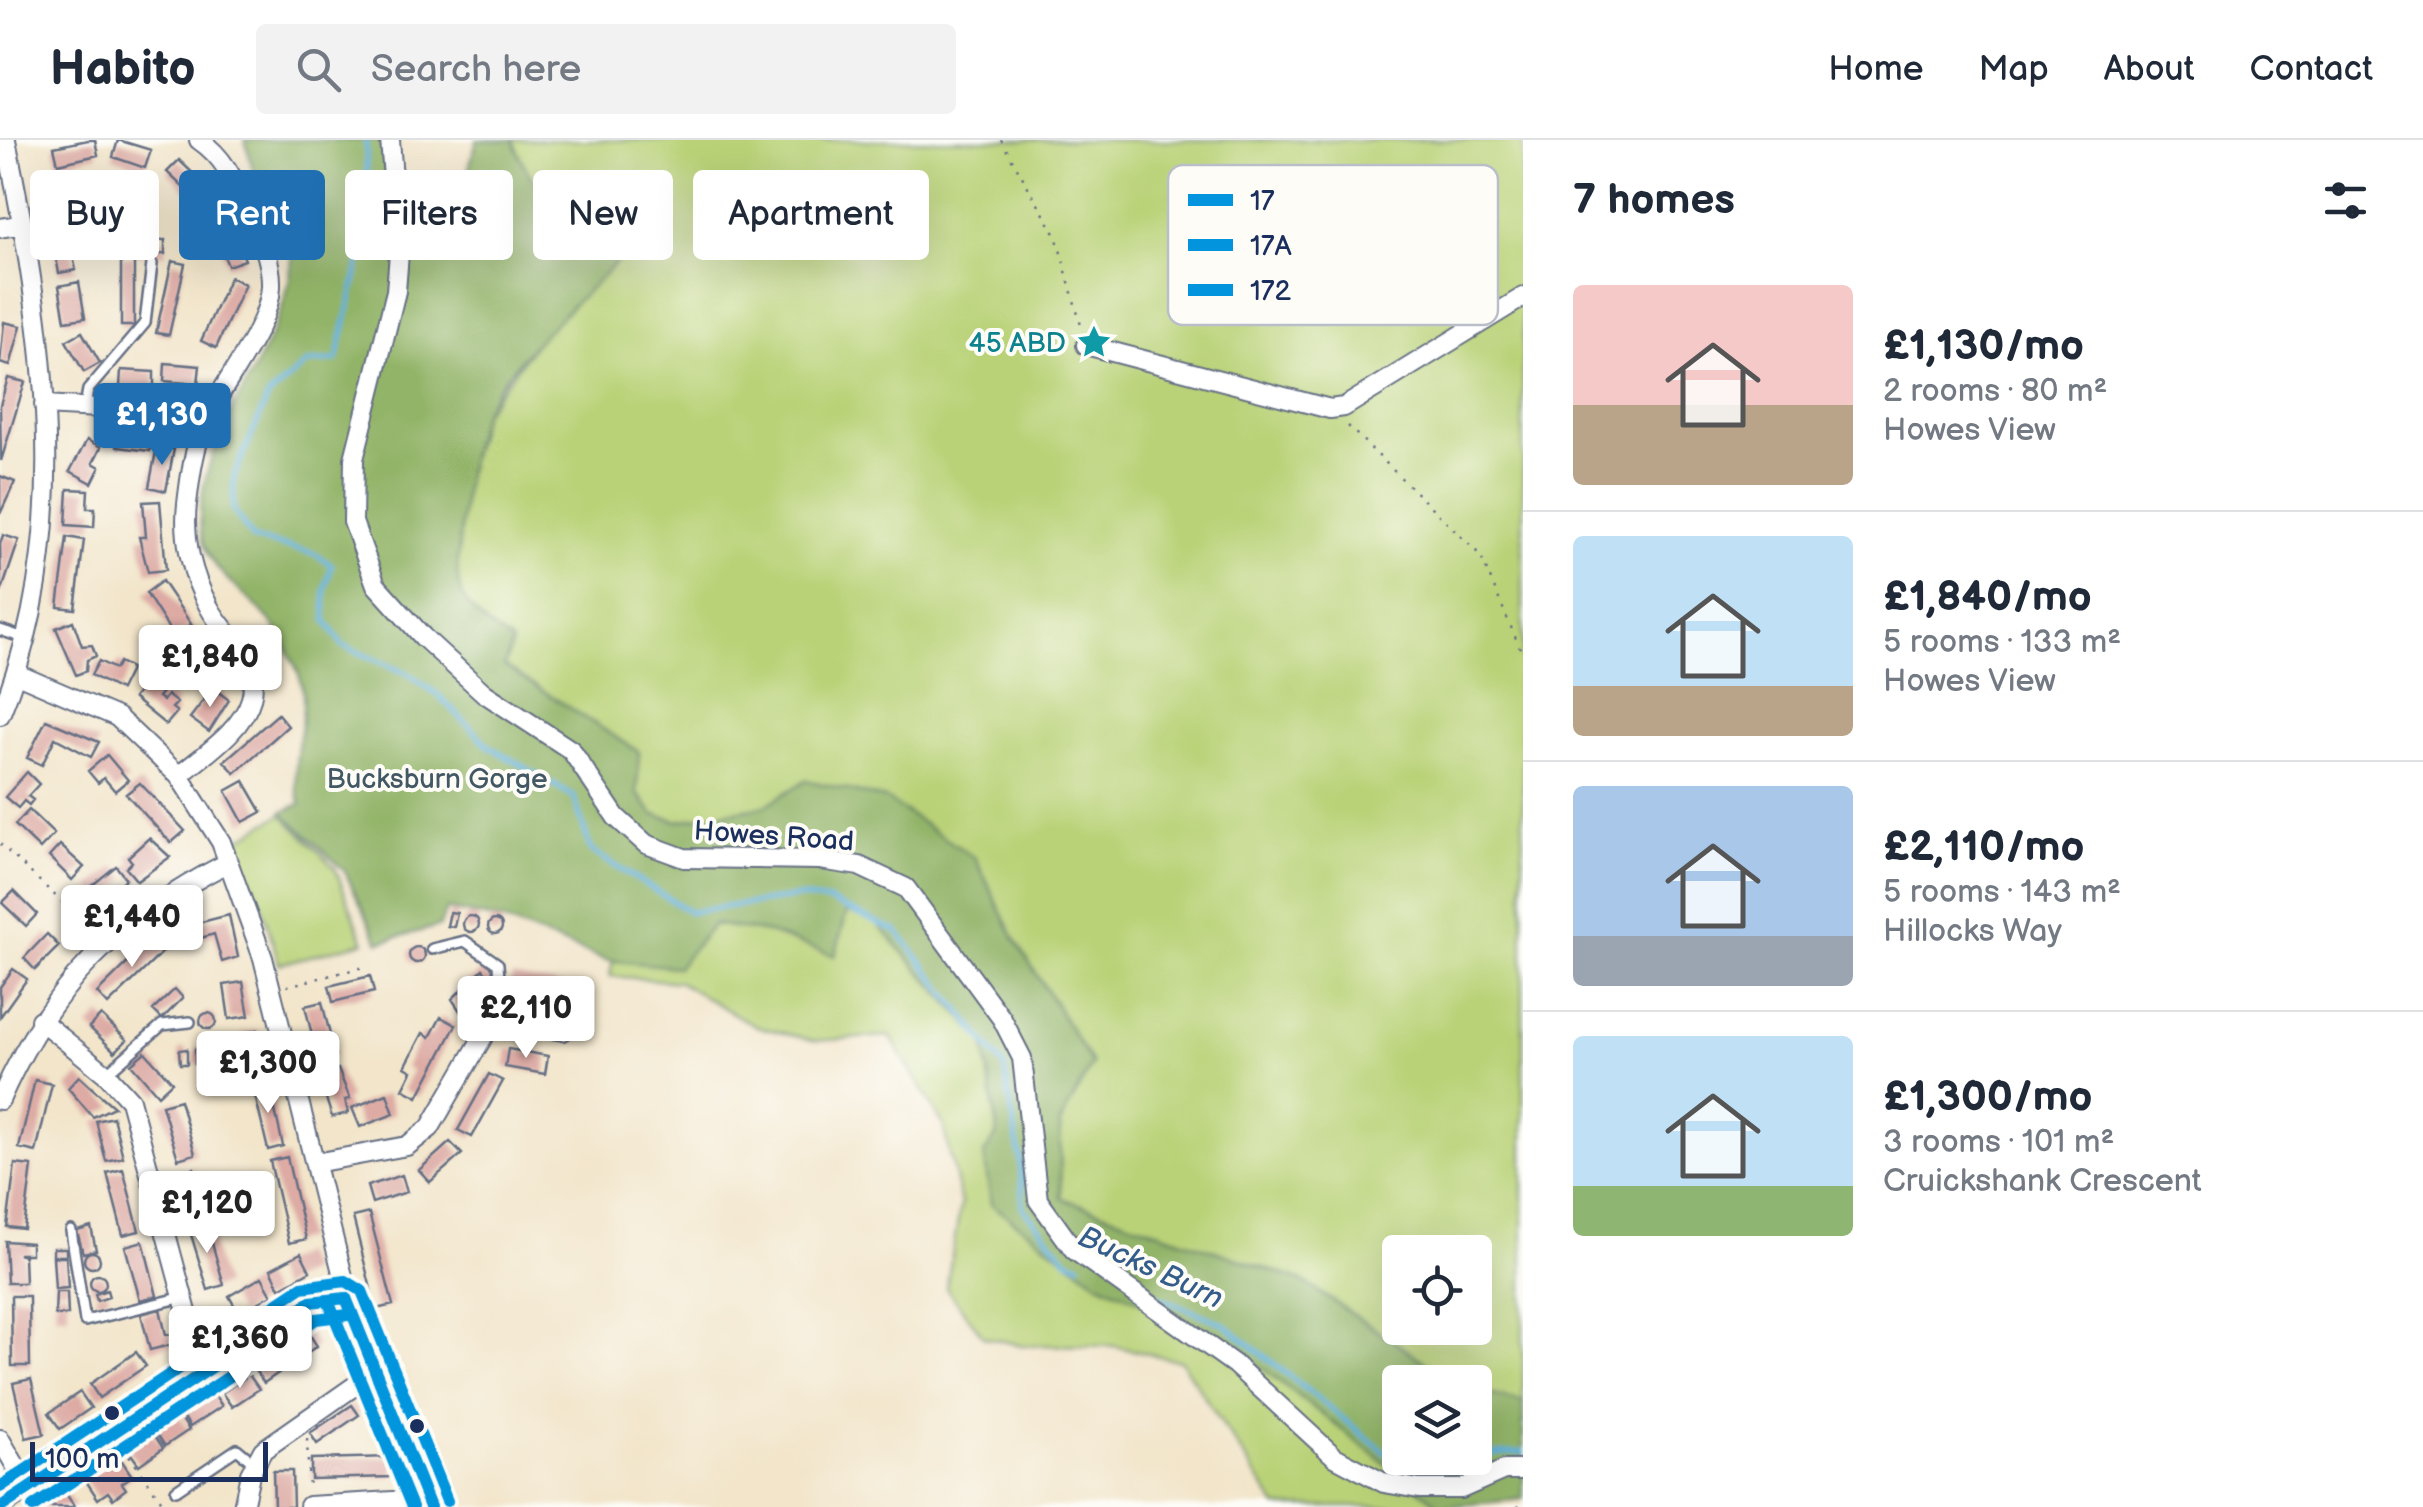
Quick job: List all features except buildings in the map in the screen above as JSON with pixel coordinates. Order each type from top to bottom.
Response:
[{"type":"street","points":[[0,714],[27,639],[44,490],[44,405],[24,224],[6,140]]},
{"type":"street","points":[[179,776],[241,720],[254,684],[241,647],[211,612],[196,580],[188,545],[187,507],[204,424],[264,313],[271,282],[264,248],[231,174],[218,155],[199,140]]},
{"type":"street","name":"Howes Road","points":[[390,140],[398,213],[396,290],[354,459],[353,522],[376,585],[423,638],[484,693],[571,750],[616,817],[646,844],[684,858],[820,860],[860,866],[906,888],[1002,1019],[1022,1058],[1038,1200],[1074,1250],[1234,1364],[1335,1457],[1384,1483],[1420,1489],[1461,1489],[1504,1470],[1523,1470]]},
{"type":"street","points":[[0,228],[24,224]]},
{"type":"street","points":[[1498,312],[1523,297]]},
{"type":"street","points":[[1086,345],[1330,409],[1344,407],[1477,325]]},
{"type":"street","points":[[44,405],[170,412],[204,424]]},
{"type":"street","points":[[17,674],[117,717],[179,776],[210,822],[249,909],[346,1298],[373,1374],[407,1438],[428,1503],[309,1506]]},
{"type":"street","points":[[0,1100],[40,1020],[108,945],[157,900],[230,862]]},
{"type":"street","points":[[40,1020],[106,1074],[130,1100],[194,1338],[210,1366]]},
{"type":"street","points":[[315,1163],[406,1146],[419,1138],[430,1128],[491,1023],[502,1020],[563,1031]]},
{"type":"street","points":[[1,1507],[310,1302],[346,1298]]},
{"type":"street","points":[[243,1507],[255,1464],[264,1450],[373,1374]]},
{"type":"street","points":[[0,1438],[29,1489]]},
{"type":"lane","points":[[85,406],[88,390],[145,323],[152,264]]},
{"type":"lane","points":[[0,630],[27,639]]},
{"type":"lane","points":[[432,949],[465,941],[498,964],[502,1020]]},
{"type":"lane","points":[[106,1074],[162,1024],[190,1022]]},
{"type":"lane","points":[[70,1231],[85,1321],[184,1296]]},
{"type":"lane","points":[[176,1490],[238,1449],[255,1464]]},
{"type":"path","points":[[1001,140],[1056,235],[1086,345]]},
{"type":"path","points":[[1330,409],[1480,555],[1523,655]]},
{"type":"path","points":[[0,844],[108,945]]},
{"type":"path","points":[[271,990],[368,966]]},
{"type":"path","points":[[306,1422],[309,1506]]},
{"type":"path","points":[[112,1431],[162,1506]]},
{"type":"path","points":[[1516,1507],[1523,1506]]},
{"type":"green space","name":"Bucksburn Gorge","points":[[245,140],[381,140],[386,170],[345,170],[345,260],[513,260],[513,170],[468,170],[477,140],[513,140],[533,180],[533,260],[619,260],[506,377],[482,416],[474,442],[464,495],[458,581],[468,605],[512,643],[504,666],[639,752],[637,793],[653,814],[678,821],[765,806],[806,780],[886,799],[975,858],[1016,941],[1092,1064],[1060,1123],[1061,1198],[1302,1281],[1382,1334],[1382,1345],[1399,1345],[1429,1365],[1382,1365],[1382,1461],[1222,1337],[1099,1283],[991,1204],[984,1154],[998,1133],[984,1042],[877,923],[847,911],[835,956],[769,933],[714,924],[677,967],[605,960],[504,921],[446,909],[440,926],[379,942],[344,870],[282,812],[301,804],[296,770],[302,685],[276,628],[215,565],[202,537],[205,480],[218,442],[271,334],[285,297],[292,260],[325,260],[325,170],[253,170]]},
{"type":"green space","points":[[513,140],[1523,140],[1523,1402],[1492,1395],[1492,1365],[1429,1365],[1399,1345],[1492,1345],[1492,1235],[1382,1235],[1382,1334],[1302,1281],[1061,1198],[1060,1123],[1092,1064],[1016,941],[975,858],[806,780],[766,806],[678,821],[653,814],[637,793],[639,752],[504,666],[512,643],[469,613],[455,580],[464,482],[483,413],[598,260],[673,260],[673,170],[533,170],[533,181]]},
{"type":"green space","points":[[282,814],[335,868],[364,942],[279,964],[261,902],[234,842]]},
{"type":"green space","points":[[847,911],[877,923],[984,1042],[998,1133],[1099,1283],[1222,1337],[1382,1461],[1382,1475],[1401,1475],[1442,1507],[1277,1507],[1181,1361],[1114,1346],[1021,1345],[984,1337],[946,1288],[961,1204],[943,1124],[890,1036],[815,1041],[755,1026],[679,982],[610,976],[613,959],[677,967],[714,924],[769,933],[835,955]]},
{"type":"green space","name":"Bucksburn Gorge","points":[[1492,1395],[1523,1402],[1523,1499],[1442,1507],[1401,1475],[1492,1475]]},
{"type":"waterway","name":"Bucks Burn","points":[[366,140],[367,230],[337,360],[307,363],[268,397],[234,476],[233,509],[253,539],[313,553],[332,565],[325,589],[326,620],[343,646],[409,674],[438,695],[489,746],[574,797],[591,851],[690,912],[799,897],[829,901],[898,932],[1004,1067],[1020,1158],[1023,1208],[1067,1259],[1080,1264]]},
{"type":"waterway","name":"Bucks Burn","points":[[1146,1292],[1224,1324],[1396,1461],[1523,1452]]},
{"type":"transit line","name":"172","points":[[0,1487],[302,1287],[346,1281],[362,1291],[447,1501]]},
{"type":"transit line","name":"17","points":[[346,1298],[430,1507]]},
{"type":"transit line","name":"17","points":[[1,1507],[310,1302],[346,1298]]},
{"type":"transit line","name":"17A","points":[[329,1303],[412,1507]]},
{"type":"transit line","name":"17A","points":[[33,1507],[316,1319],[348,1315]]},
{"type":"place","name":"45 ABD","points":[[1094,342]]}]
